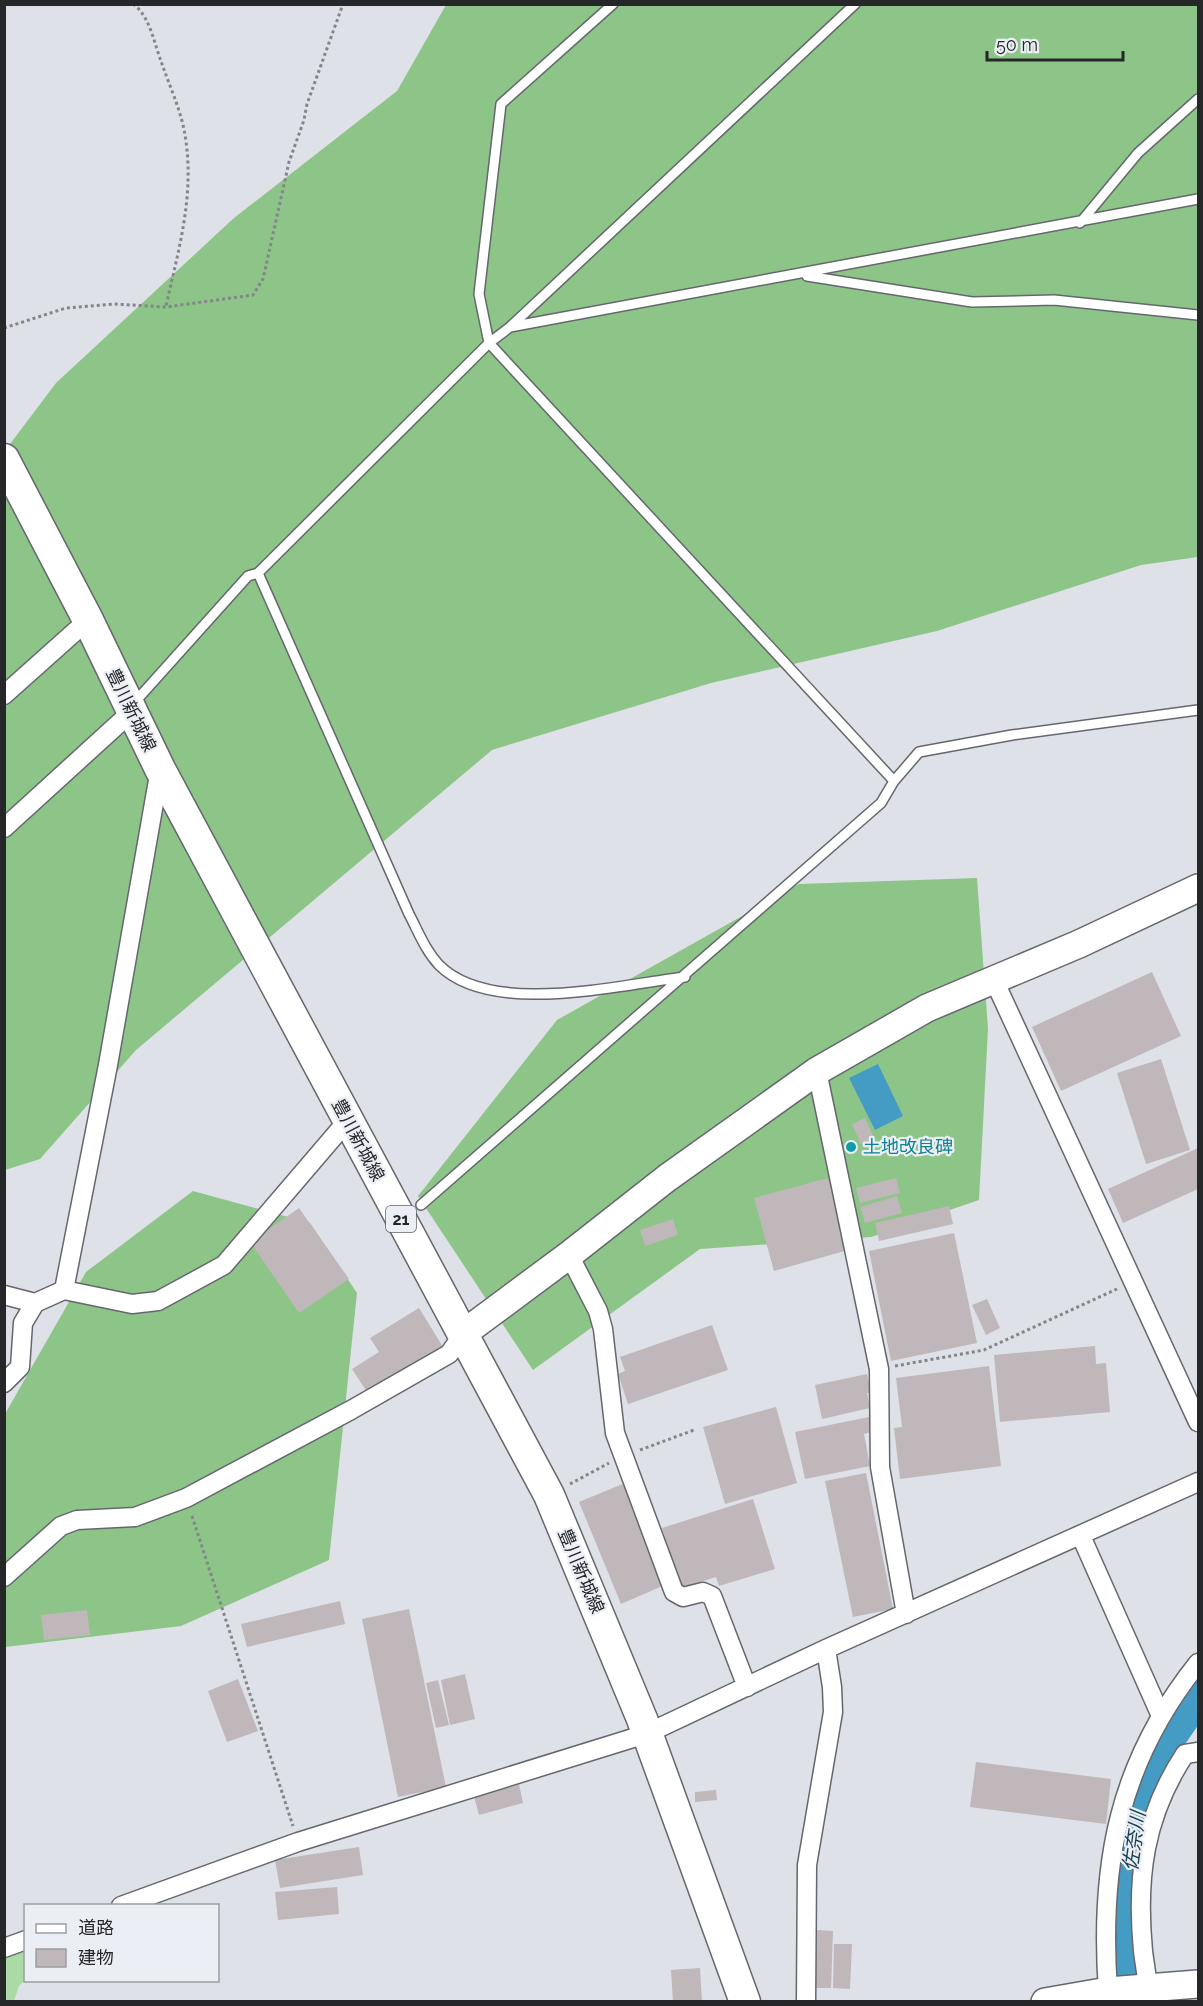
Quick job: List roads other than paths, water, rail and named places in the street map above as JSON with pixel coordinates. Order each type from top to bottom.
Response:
[{"type":"main road","name":"豊川新城線","points":[[4,459],[88,620],[129,709],[160,769],[549,1494],[646,1734],[745,2001]]},
{"type":"street","points":[[4,695],[88,620]]},
{"type":"street","points":[[4,828],[127,716],[129,709]]},
{"type":"street","points":[[64,1290],[108,1065],[160,769]]},
{"type":"street","points":[[4,1577],[61,1526],[77,1520],[135,1517],[186,1498],[351,1410],[449,1354],[464,1333],[667,1178],[817,1071],[927,1008],[1079,944],[1198,888]]},
{"type":"street","points":[[994,980],[1135,1280],[1198,1422]]},
{"type":"street","points":[[817,1071],[879,1369],[880,1467],[906,1614]]},
{"type":"street","points":[[4,1383],[20,1368],[23,1323],[35,1303],[64,1290],[132,1304],[158,1301],[224,1265],[348,1120]]},
{"type":"street","points":[[569,1255],[598,1311],[603,1329],[615,1433],[674,1592],[683,1597],[704,1592],[712,1596],[747,1687]]},
{"type":"street","points":[[4,1295],[35,1303]]},
{"type":"street","points":[[124,1904],[298,1842],[646,1734],[826,1649],[1198,1482]]},
{"type":"street","points":[[1080,1536],[1161,1716]]},
{"type":"street","points":[[806,2001],[804,1925],[807,1865],[831,1737],[833,1712],[826,1649]]},
{"type":"street","points":[[1108,1991],[1107,1883],[1115,1832],[1126,1787],[1161,1716],[1198,1663]]},
{"type":"street","points":[[1148,1995],[1141,1877],[1145,1849],[1165,1783],[1185,1754],[1198,1752]]},
{"type":"street","points":[[4,1948],[24,1941]]},
{"type":"street","points":[[1045,2001],[1108,1991],[1148,1995],[1198,1984]]},
{"type":"lane","points":[[613,4],[501,104],[479,294],[489,343],[894,781]]},
{"type":"lane","points":[[129,709],[248,576],[258,573],[489,343],[510,327],[855,4]]},
{"type":"lane","points":[[1080,223],[1138,153],[1198,99]]},
{"type":"lane","points":[[510,327],[1080,223],[1198,199]]},
{"type":"lane","points":[[799,274],[972,302],[1054,300],[1198,315]]},
{"type":"lane","points":[[258,573],[409,914],[425,946],[440,965],[457,978],[485,989],[539,996],[685,976]]},
{"type":"lane","points":[[421,1205],[881,803],[894,781],[919,752],[1012,735],[1198,710]]},
{"type":"water","points":[[878,1064],[903,1116],[875,1130],[849,1078]]},
{"type":"waterway","name":"佐奈川","points":[[1119,2002],[1128,1919],[1132,1831],[1140,1795],[1168,1740],[1198,1696]]},
{"type":"place","name":"土地改良碑","points":[[851,1147]]}]
